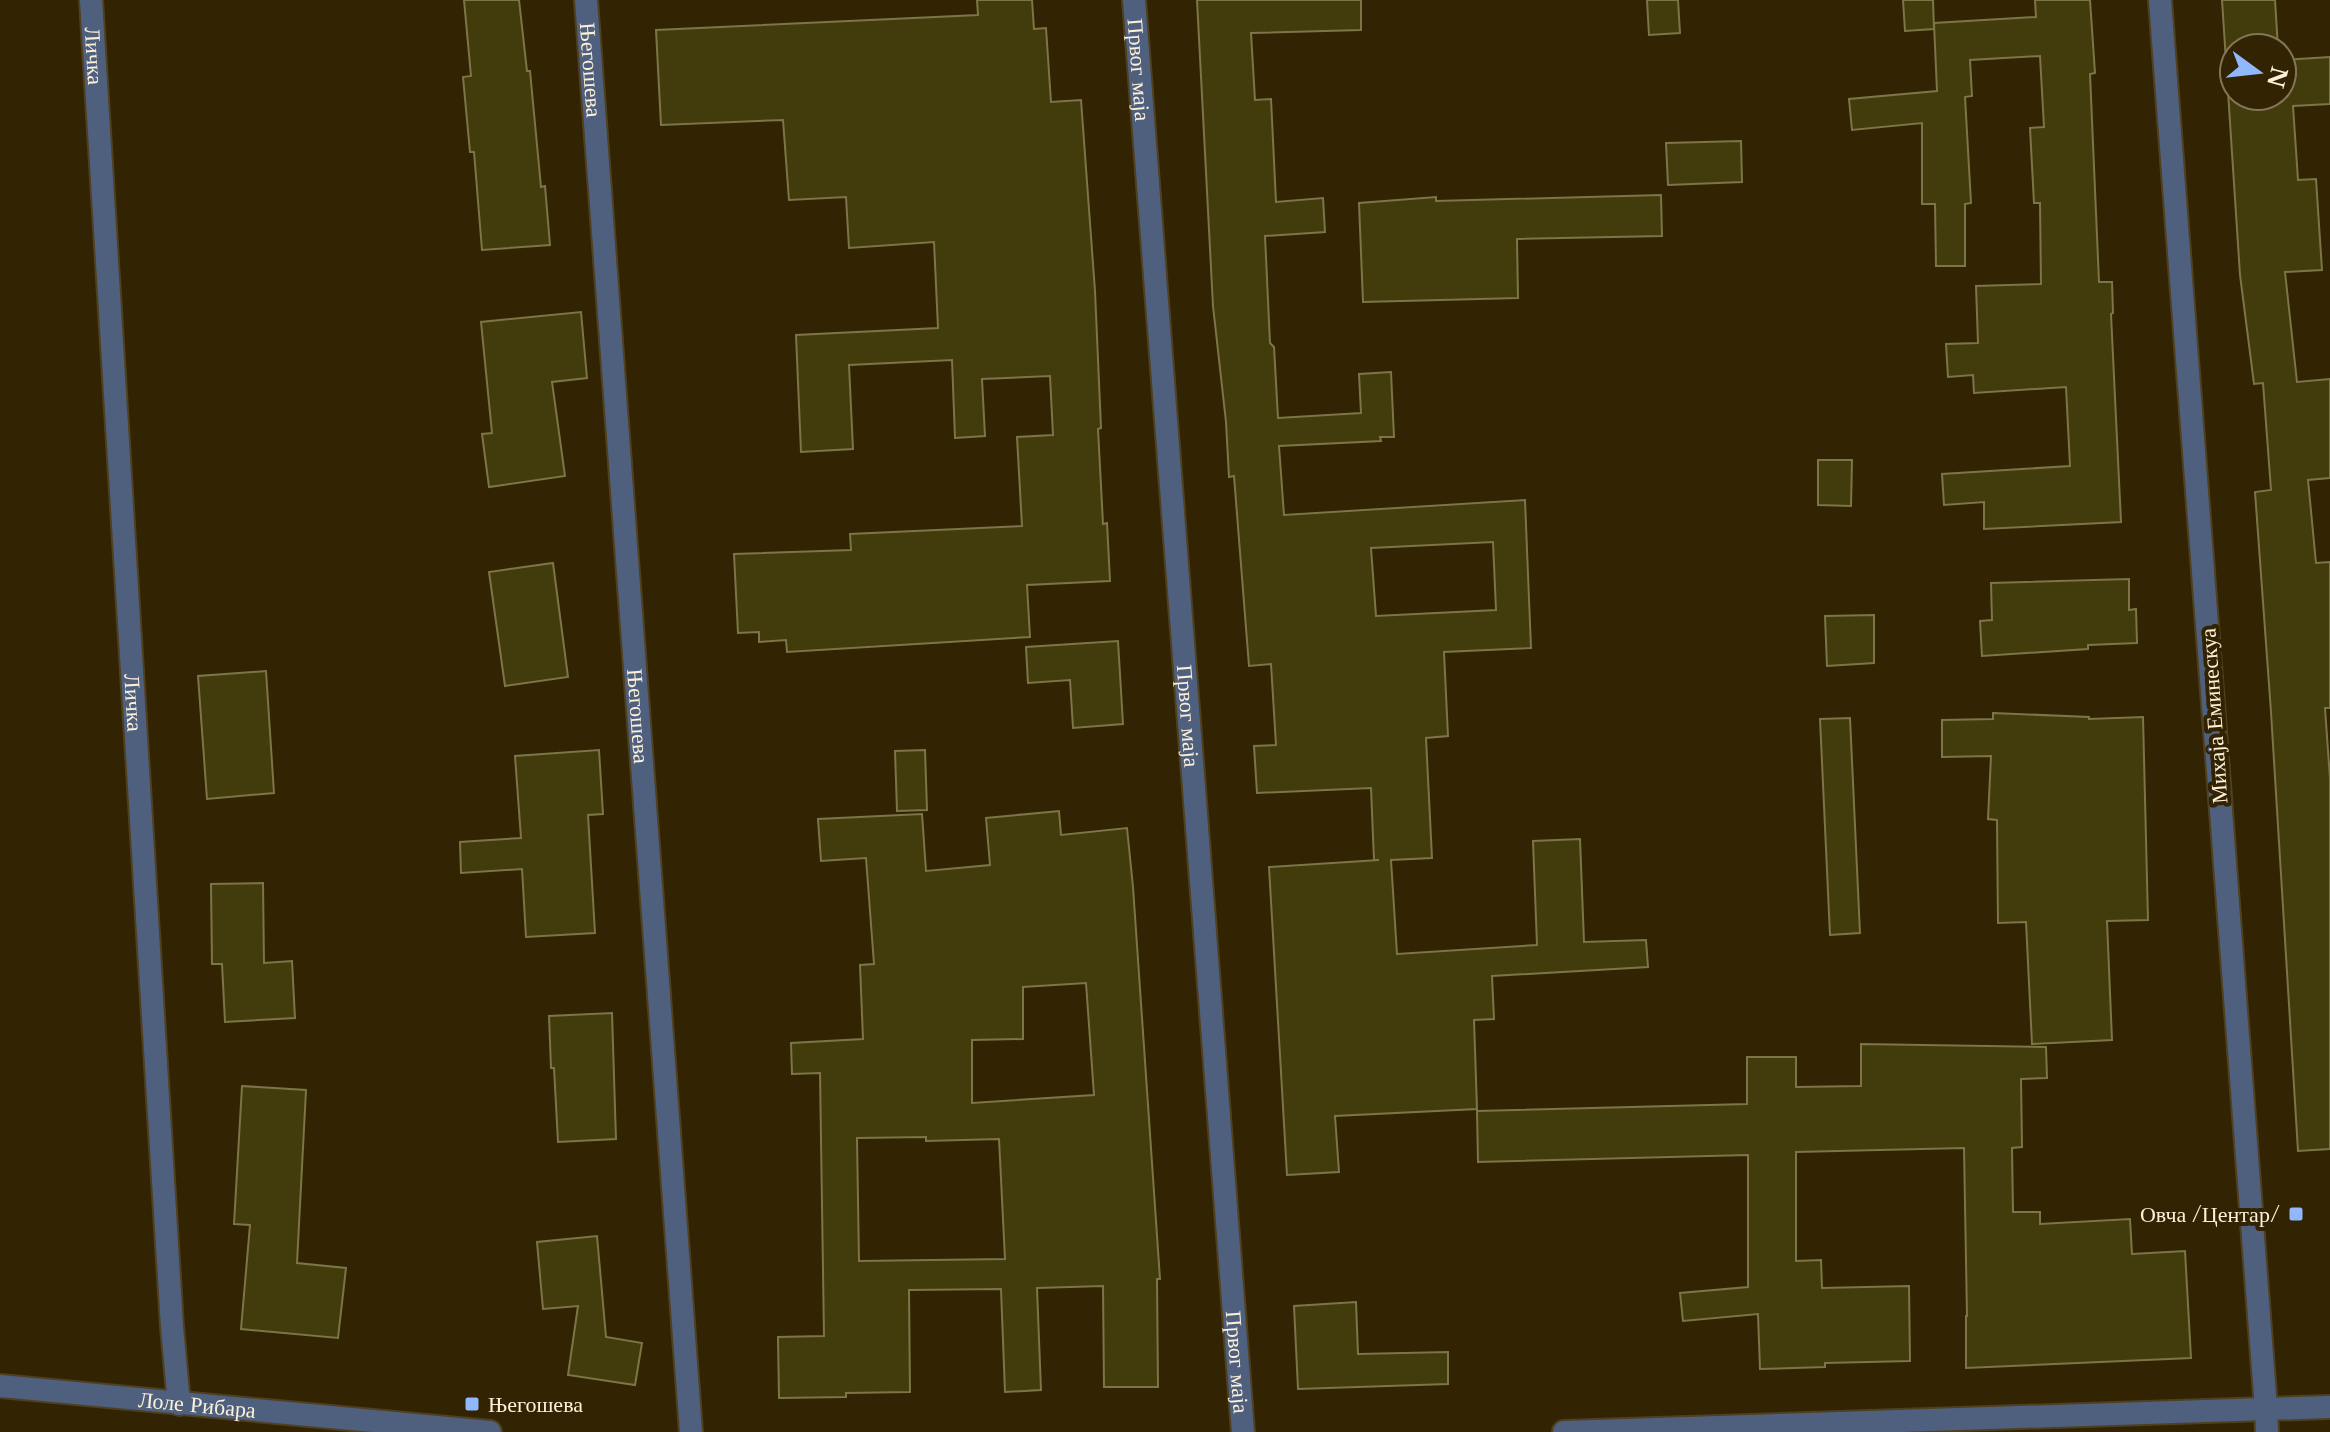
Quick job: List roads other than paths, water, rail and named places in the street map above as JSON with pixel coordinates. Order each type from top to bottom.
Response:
[{"type":"street","name":"Личка","points":[[91,0],[179,1404]]},
{"type":"street","name":"Његошева","points":[[586,0],[691,1432]]},
{"type":"street","name":"Првог маја","points":[[1134,0],[1243,1432]]},
{"type":"street","name":"Михаја Еминескуа","points":[[2160,0],[2267,1432]]},
{"type":"street","name":"Лоле Рибара","points":[[0,1386],[490,1432]]},
{"type":"street","points":[[1564,1432],[2330,1407]]},
{"type":"place","name":"Овча /Центар/","points":[[2296,1214]]},
{"type":"place","name":"Његошева","points":[[472,1404]]}]
